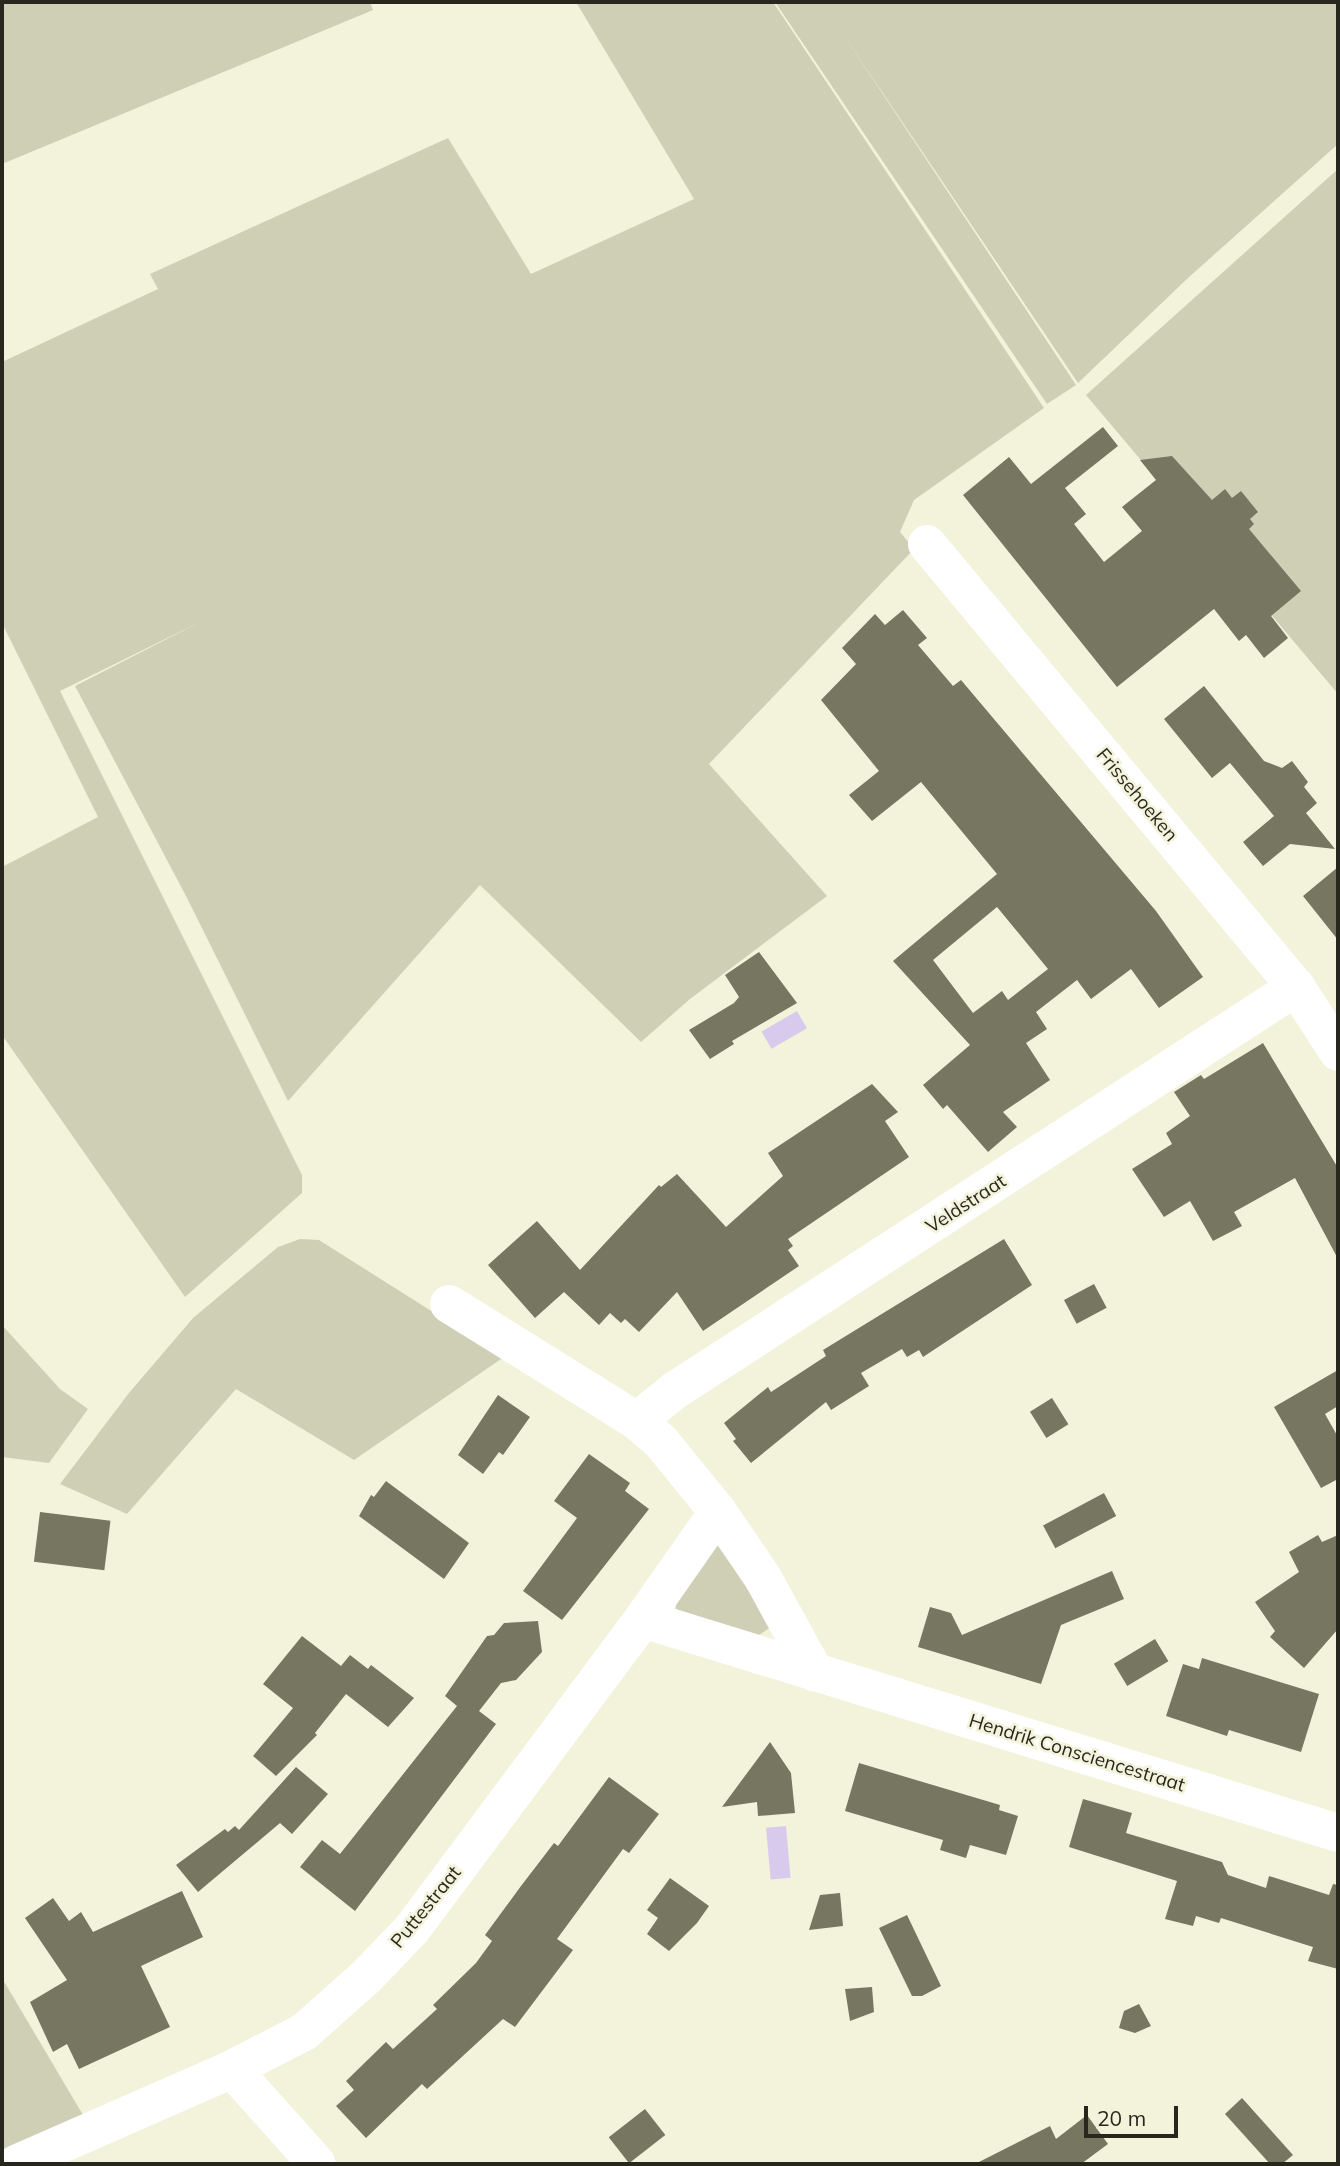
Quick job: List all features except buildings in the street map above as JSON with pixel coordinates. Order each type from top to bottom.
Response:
[{"type":"street","name":"Frissehoeken","points":[[927,544],[1296,987],[1338,1052]]},
{"type":"street","name":"Veldstraat","points":[[637,1421],[674,1391],[1296,987]]},
{"type":"street","points":[[449,1304],[637,1421],[662,1443],[718,1512],[763,1578],[816,1673]]},
{"type":"street","name":"Puttestraat","points":[[16,2164],[232,2069],[304,2032],[366,1977],[412,1929],[643,1619],[718,1512]]},
{"type":"street","name":"Hendrik Consciencestraat","points":[[643,1619],[1338,1833]]},
{"type":"street","points":[[232,2069],[317,2164]]},
{"type":"green space","points":[[2,2],[370,2],[373,10],[2,164]]},
{"type":"green space","points":[[576,2],[773,2],[1044,408],[914,500],[900,532],[914,549],[709,764],[827,896],[690,999],[641,1042],[480,885],[288,1101],[186,896],[75,686],[202,621],[60,691],[302,1175],[302,1193],[185,1297],[2,1035],[2,867],[98,817],[2,623],[2,362],[158,289],[150,274],[448,138],[531,274],[694,199]]},
{"type":"green space","points":[[775,2],[1333,2],[1338,6],[1338,144],[1188,278],[1078,383],[843,34],[1076,385],[1047,404]]},
{"type":"green space","points":[[1338,169],[1338,694],[1086,395]]},
{"type":"green space","points":[[300,1239],[319,1240],[504,1357],[354,1460],[236,1389],[127,1514],[60,1484],[129,1393],[193,1318],[278,1247]]},
{"type":"green space","points":[[2,1325],[60,1389],[88,1409],[49,1463],[2,1457]]},
{"type":"green space","points":[[721,1545],[771,1627],[756,1637],[676,1609],[675,1599],[711,1546]]},
{"type":"green space","points":[[2,1978],[83,2115],[2,2151]]},
{"type":"shaded area","points":[[797,1011],[807,1028],[771,1049],[761,1032]]},
{"type":"shaded area","points":[[786,1826],[791,1878],[771,1880],[766,1828]]}]
